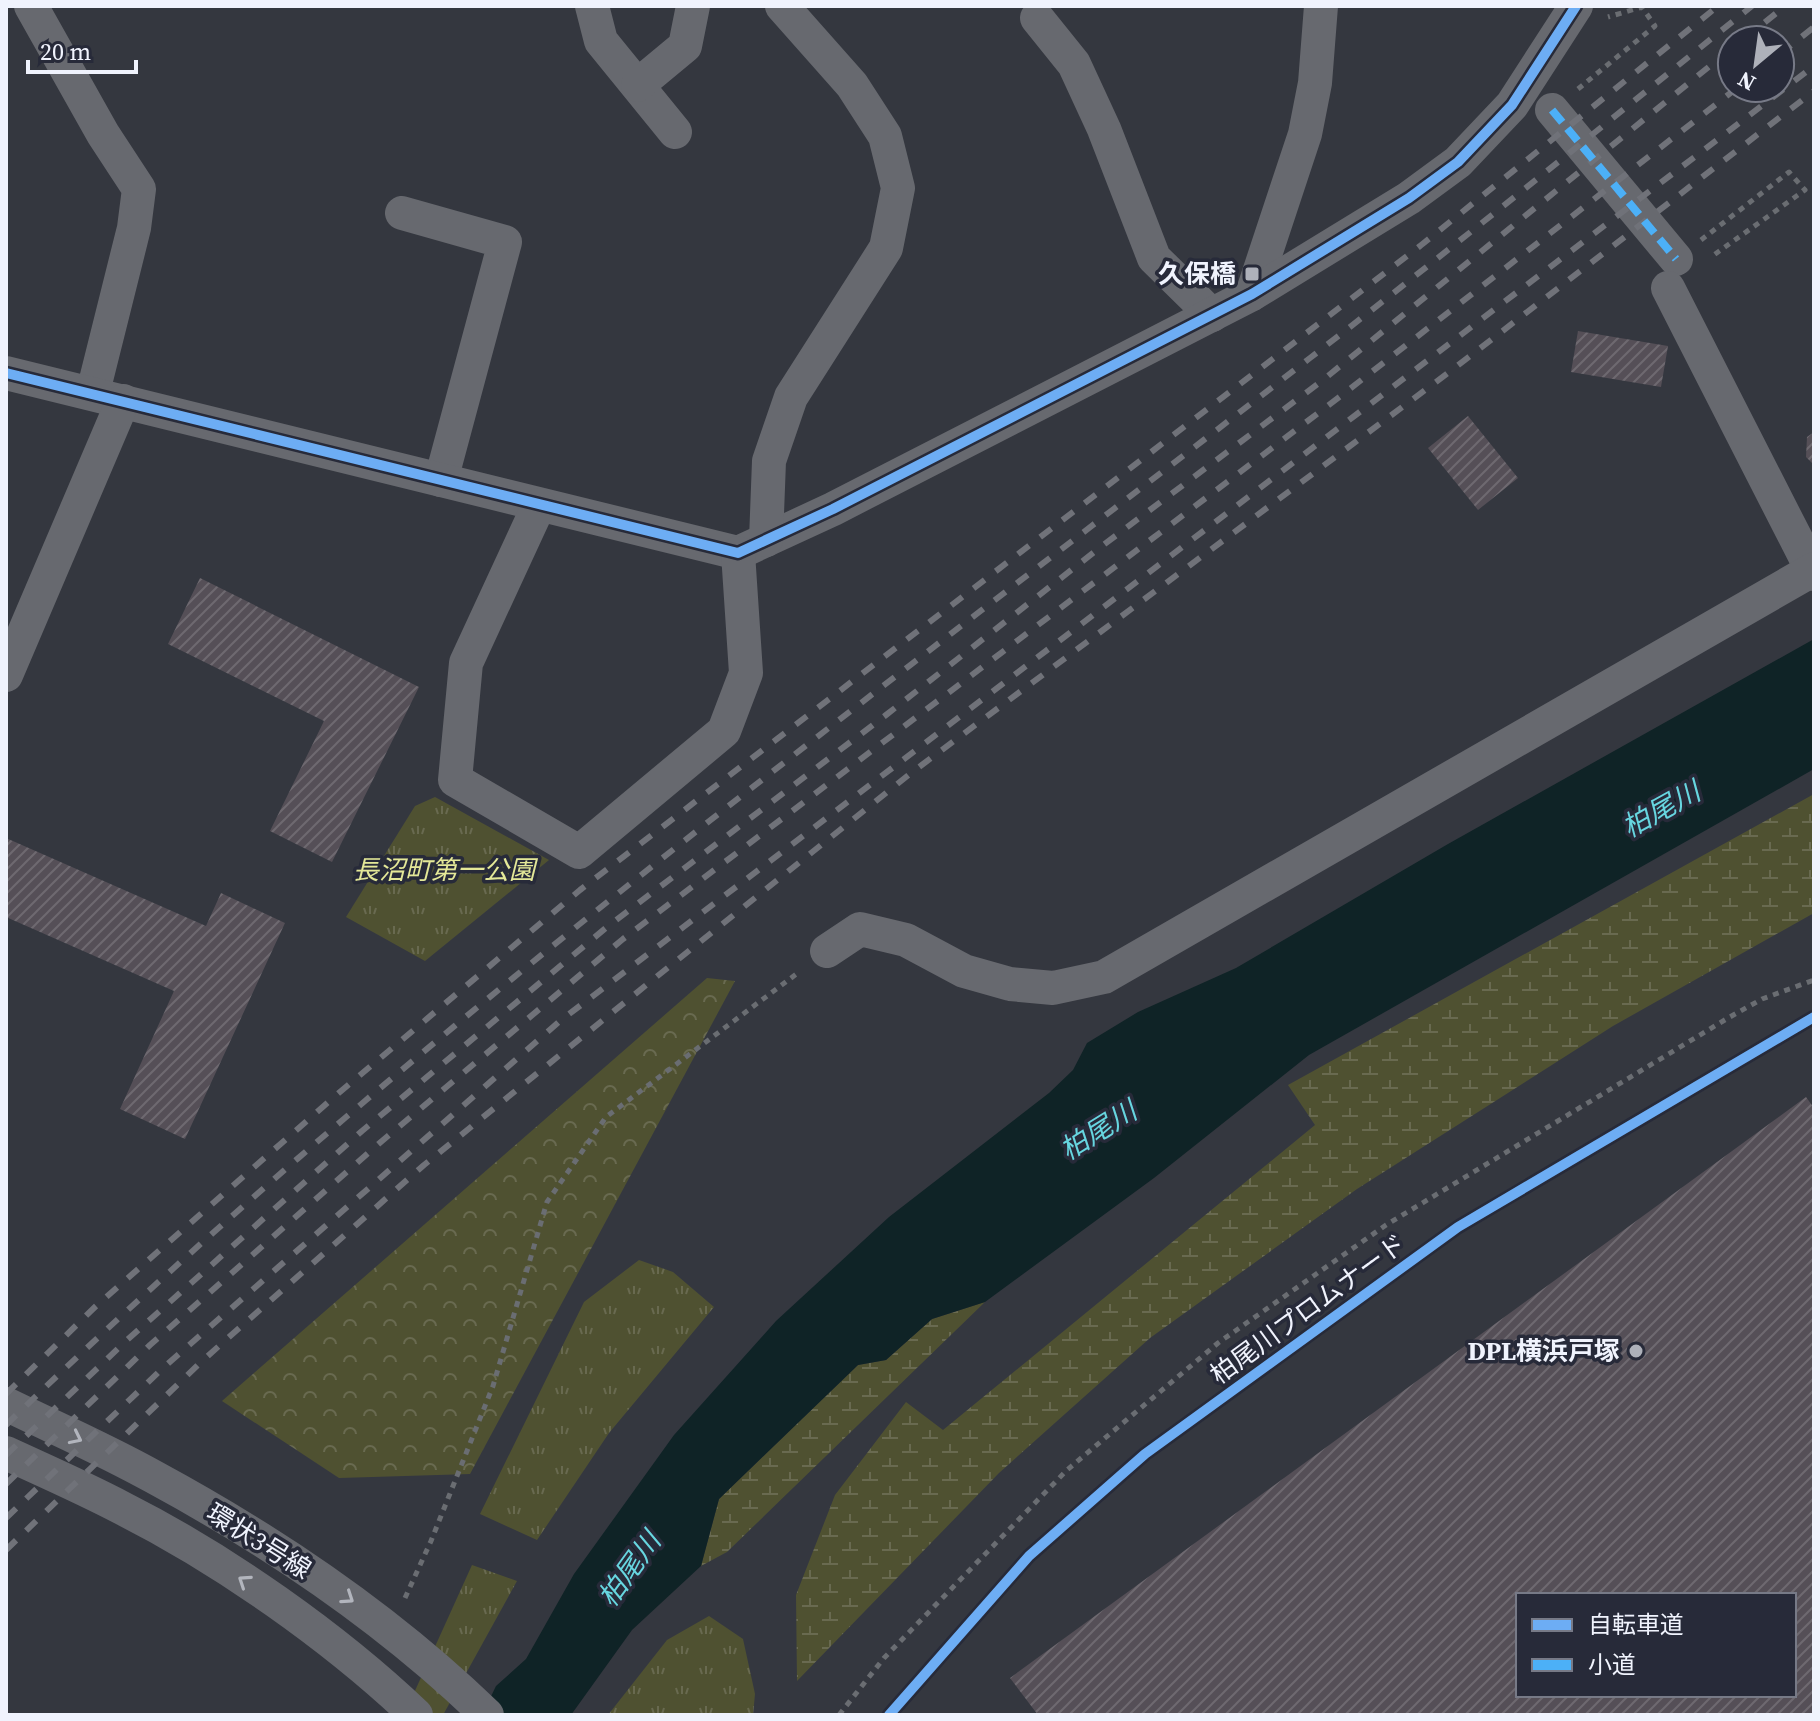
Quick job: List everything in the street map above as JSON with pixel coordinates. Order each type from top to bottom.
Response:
[{"type":"street","points":[[6,675],[108,397],[139,189],[103,134],[31,6]]},
{"type":"street","points":[[592,6],[601,41],[675,132]]},
{"type":"street","points":[[638,85],[685,46],[693,6]]},
{"type":"street","points":[[539,505],[466,663],[455,780],[579,852],[724,731],[746,673],[752,547],[769,461],[791,397],[886,248],[898,188],[885,136],[852,85],[782,6]]},
{"type":"street","points":[[1252,294],[1305,134],[1315,83],[1321,6]]},
{"type":"street","points":[[6,373],[539,505],[752,547],[833,509],[1252,294],[1409,198],[1458,162],[1512,105],[1576,6]]},
{"type":"street","points":[[1037,18],[1074,64],[1104,129],[1154,258],[1212,315]]},
{"type":"street","points":[[827,951],[860,929],[906,940],[964,971],[1010,984],[1053,988],[1104,977],[1813,571],[1672,274],[1552,110]]},
{"type":"street","points":[[402,213],[505,242],[441,480]]},
{"type":"street","name":"環状3号線","points":[[6,1404],[154,1477],[271,1546],[363,1609],[451,1680],[487,1715]]},
{"type":"street","name":"環状3号線","points":[[6,1453],[124,1509],[225,1568],[319,1632],[416,1715]]},
{"type":"path","points":[[1552,110],[1655,26],[1642,7],[1608,17]]},
{"type":"path","points":[[1789,172],[1805,190],[1672,274],[1789,172]]},
{"type":"path","points":[[405,1599],[493,1386],[547,1202],[606,1117],[827,951]]},
{"type":"path","points":[[839,1715],[884,1658],[1067,1470],[1218,1343],[1386,1225],[1739,1012],[1762,999],[1814,980]]},
{"type":"green space","points":[[1814,794],[1814,913],[1613,1026],[1357,1189],[1150,1338],[999,1473],[797,1681],[796,1595],[835,1495],[906,1402],[943,1430],[1315,1125],[1288,1085]]},
{"type":"green space","name":"長沼町第一公園","points":[[435,797],[549,860],[425,961],[346,917],[415,806]]},
{"type":"green space","points":[[707,978],[735,981],[470,1474],[339,1478],[222,1401]]},
{"type":"green space","points":[[639,1260],[673,1272],[714,1307],[609,1433],[537,1540],[480,1514],[584,1302]]},
{"type":"green space","points":[[985,1302],[727,1552],[701,1566],[719,1499],[858,1365],[886,1360],[932,1319]]},
{"type":"green space","points":[[472,1565],[517,1581],[443,1715],[404,1715]]},
{"type":"green space","points":[[709,1616],[743,1639],[755,1694],[753,1715],[608,1715],[667,1640]]},
{"type":"water","name":"柏尾川","points":[[1814,639],[1814,769],[1309,1055],[1154,1178],[985,1302],[932,1319],[886,1360],[858,1365],[719,1499],[701,1566],[632,1630],[571,1715],[482,1715],[496,1686],[526,1659],[574,1574],[674,1435],[776,1321],[889,1217],[1049,1093],[1073,1070],[1087,1043],[1138,1012],[1236,968],[1448,844]]},
{"type":"building","points":[[1578,331],[1668,346],[1661,387],[1571,372]]},
{"type":"building","points":[[1468,416],[1518,478],[1478,510],[1428,448]]},
{"type":"building","points":[[1814,432],[1814,465],[1806,457],[1807,437]]},
{"type":"building","points":[[200,578],[419,687],[332,862],[270,831],[324,721],[168,644]]},
{"type":"building","points":[[6,838],[206,926],[221,893],[285,923],[185,1139],[120,1109],[174,991],[6,917]]},
{"type":"building","name":"DPL横浜戸塚","points":[[1806,1097],[1814,1108],[1814,1715],[1038,1715],[1010,1678]]},
{"type":"railway","points":[[6,1394],[96,1306],[334,1097],[580,890],[1420,246],[1718,6]]},
{"type":"railway","points":[[6,1425],[160,1281],[318,1141],[479,1006],[809,743],[1366,315],[1752,6]]},
{"type":"railway","points":[[1763,24],[1785,6]]},
{"type":"railway","points":[[1796,41],[1814,27]]},
{"type":"railway","points":[[6,1455],[126,1341],[362,1131],[607,927],[1323,380],[1716,61]]},
{"type":"railway","points":[[6,1518],[164,1367],[560,1021],[1814,66]]},
{"type":"railway","points":[[6,1550],[202,1361],[424,1165],[645,986],[911,773],[1448,373],[1814,91]]},
{"type":"railway","points":[[6,1484],[150,1345],[382,1141],[623,939],[1342,395],[1716,104]]},
{"type":"marked path","points":[[1552,110],[1676,259]]},
{"type":"cycle path","points":[[6,373],[738,553],[833,509],[1252,294],[1409,198],[1458,162],[1512,105],[1576,6]]},
{"type":"cycle path","name":"柏尾川プロムナード","points":[[889,1715],[1029,1556],[1145,1454],[1458,1227],[1814,1017]]},
{"type":"place","name":"久保橋","points":[[1252,274]]},
{"type":"place","name":"DPL横浜戸塚","points":[[1636,1351]]}]
